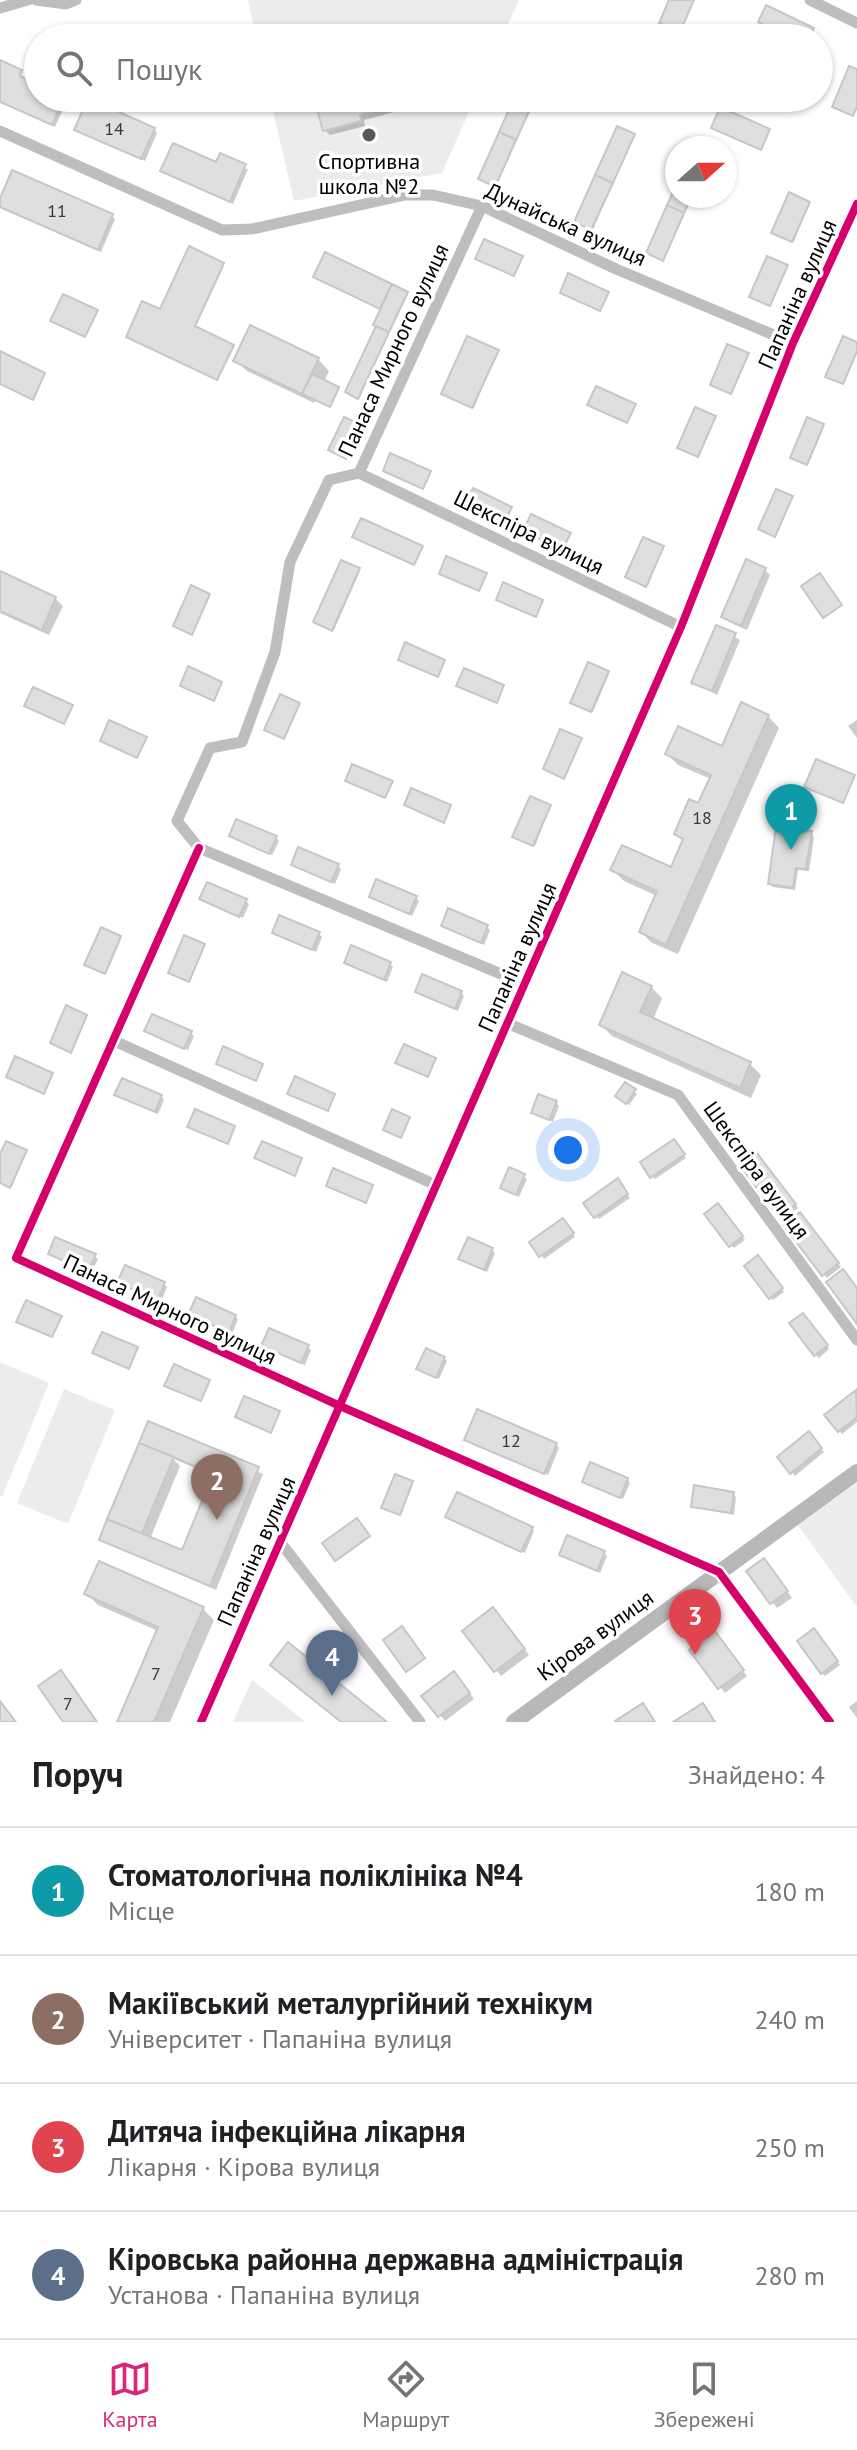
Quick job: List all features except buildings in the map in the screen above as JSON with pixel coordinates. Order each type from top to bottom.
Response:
[{"type":"street","points":[[0,8],[28,0]]},
{"type":"street","points":[[36,0],[66,4],[76,0]]},
{"type":"street","points":[[810,0],[857,23]]},
{"type":"street","name":"Дунайська вулиця","points":[[0,131],[222,230],[252,229],[405,195],[433,195],[482,206],[616,269],[793,343]]},
{"type":"street","name":"Папаніна вулиця","points":[[201,1722],[681,627],[793,343],[857,204]]},
{"type":"street","name":"Панаса Мирного вулиця","points":[[482,206],[359,473],[329,480],[290,562],[275,652],[242,742],[210,748],[177,821],[199,848],[16,1258],[340,1406],[719,1572]]},
{"type":"street","name":"Шекспіра вулиця","points":[[359,473],[681,627]]},
{"type":"street","points":[[199,848],[525,984]]},
{"type":"street","name":"Шекспіра вулиця","points":[[507,1023],[678,1095],[857,1340]]},
{"type":"street","points":[[112,1040],[436,1185]]},
{"type":"street","name":"Кірова вулиця","points":[[514,1722],[857,1472]]},
{"type":"street","points":[[280,1542],[420,1722]]},
{"type":"street","points":[[719,1572],[830,1722]]},
{"type":"shaded area","points":[[248,0],[519,0],[508,24],[253,24]]},
{"type":"shaded area","name":"Спортивна школа №2","points":[[273,112],[469,112],[442,173],[294,201]]},
{"type":"shaded area","points":[[0,1362],[49,1383],[2,1497],[0,1496]]},
{"type":"shaded area","points":[[64,1389],[115,1410],[68,1524],[17,1503]]},
{"type":"shaded area","points":[[857,1483],[857,1607],[798,1525]]},
{"type":"shaded area","points":[[252,1680],[306,1722],[233,1722]]},
{"type":"cycle path","points":[[201,1722],[681,627],[793,343],[857,204]]},
{"type":"cycle path","points":[[199,848],[16,1258],[340,1406],[719,1572],[830,1722]]},
{"type":"place","name":"Спортивна школа №2","points":[[369,135]]},
{"type":"place","name":"Стоматологічна поліклініка №4","points":[[791,850]]},
{"type":"place","name":"Макіївський металургійний технікум","points":[[217,1520]]},
{"type":"place","name":"Дитяча інфекційна лікарня","points":[[695,1655]]},
{"type":"place","name":"Кіровська районна державна адміністрація","points":[[332,1696]]}]
